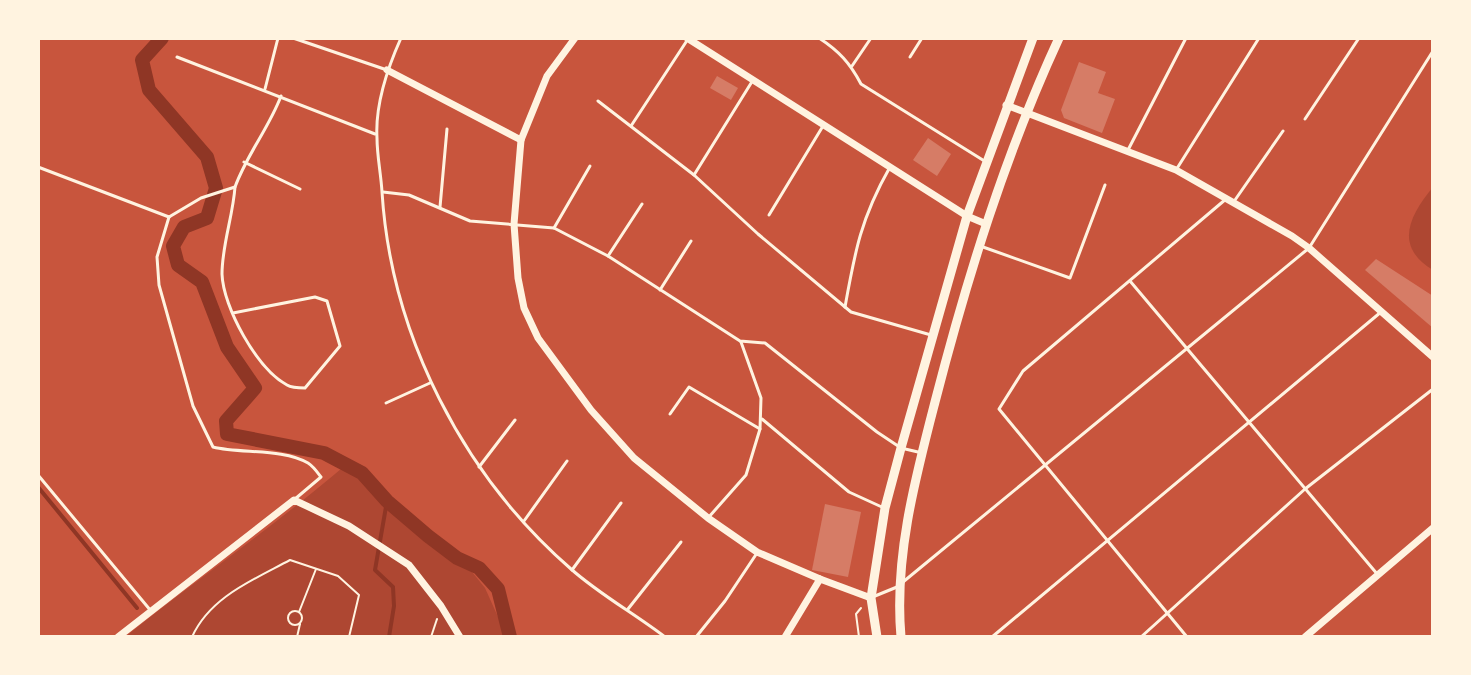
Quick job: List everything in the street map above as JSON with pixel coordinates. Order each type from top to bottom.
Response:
[{"type":"street","points":[[575,38],[547,76],[521,140],[514,224],[524,308],[538,338],[591,410],[634,458],[708,518],[757,552],[871,598]]},
{"type":"street","points":[[687,38],[967,216],[986,224]]},
{"type":"street","points":[[877,637],[871,598],[885,508],[967,216],[1033,38]]},
{"type":"street","points":[[901,637],[898,586],[922,453],[979,245],[1026,113],[1059,38]]},
{"type":"street","points":[[387,70],[521,140]]},
{"type":"street","points":[[1006,105],[1176,170],[1230,200],[1309,248],[1433,357]]},
{"type":"street","points":[[118,637],[294,500],[349,526],[409,565],[441,606],[460,637]]},
{"type":"street","points":[[1309,636],[1433,529]]},
{"type":"street","points":[[785,637],[820,579]]},
{"type":"lane","points":[[265,89],[278,38]]},
{"type":"lane","points":[[293,38],[387,70]]},
{"type":"lane","points":[[401,38],[387,70],[376,134],[383,208],[397,292],[430,383],[479,467],[524,521],[572,570],[665,637]]},
{"type":"lane","points":[[631,126],[687,38]]},
{"type":"lane","points":[[819,38],[840,51],[861,84],[986,162]]},
{"type":"lane","points":[[852,66],[871,38]]},
{"type":"lane","points":[[910,57],[922,38]]},
{"type":"lane","points":[[1128,150],[1186,38]]},
{"type":"lane","points":[[1176,170],[1259,38]]},
{"type":"lane","points":[[1305,119],[1359,38]]},
{"type":"lane","points":[[871,598],[898,586],[1309,248],[1433,51]]},
{"type":"lane","points":[[177,57],[376,134]]},
{"type":"lane","points":[[694,175],[753,80]]},
{"type":"lane","points":[[233,313],[315,297],[327,301],[340,346],[305,388],[289,387],[270,372],[238,329],[233,313],[222,276],[235,187],[244,162],[271,123],[281,96]]},
{"type":"lane","points":[[598,101],[694,175],[851,312],[931,336]]},
{"type":"lane","points":[[769,215],[823,125]]},
{"type":"lane","points":[[440,207],[447,129]]},
{"type":"lane","points":[[1187,637],[999,409],[1023,371],[1129,280],[1230,200],[1283,131]]},
{"type":"lane","points":[[244,162],[300,189]]},
{"type":"lane","points":[[554,228],[590,166]]},
{"type":"lane","points":[[38,167],[169,217]]},
{"type":"lane","points":[[845,307],[858,235],[873,197],[890,167]]},
{"type":"lane","points":[[979,245],[1070,278],[1105,185]]},
{"type":"lane","points":[[235,187],[201,198],[169,217],[157,257],[159,285],[193,406],[213,447],[231,452],[259,450],[309,463],[321,477],[294,500]]},
{"type":"lane","points":[[382,192],[409,195],[470,221],[554,228],[608,256],[740,341],[765,343],[877,432],[901,448],[922,453]]},
{"type":"lane","points":[[608,256],[642,204]]},
{"type":"lane","points":[[660,290],[691,241]]},
{"type":"lane","points":[[1129,280],[1378,575]]},
{"type":"lane","points":[[992,637],[1381,312]]},
{"type":"lane","points":[[708,518],[746,475],[762,419],[761,398],[740,341]]},
{"type":"lane","points":[[386,403],[430,383]]},
{"type":"lane","points":[[670,414],[689,387],[760,429]]},
{"type":"lane","points":[[1141,637],[1305,489],[1433,389]]},
{"type":"lane","points":[[762,419],[849,492],[885,508]]},
{"type":"lane","points":[[479,467],[515,420]]},
{"type":"lane","points":[[524,521],[567,461]]},
{"type":"lane","points":[[38,475],[151,611]]},
{"type":"lane","points":[[572,570],[621,503]]},
{"type":"lane","points":[[628,609],[681,542]]},
{"type":"lane","points":[[696,637],[725,601],[757,552]]},
{"type":"path","points":[[192,637],[200,620],[227,594],[290,560],[338,576],[359,595],[349,637]]},
{"type":"path","points":[[299,612],[316,569]]},
{"type":"path","points":[[859,637],[856,614],[871,598]]},
{"type":"path","points":[[431,637],[441,606]]},
{"type":"path","points":[[299,612],[292,611],[288,619],[294,625],[300,623]]},
{"type":"path","points":[[297,637],[302,616],[299,612]]},
{"type":"shaded area","points":[[1433,187],[1433,270],[1413,251],[1409,230],[1418,208]]},
{"type":"shaded area","points":[[348,463],[389,508],[455,551],[485,588],[504,637],[125,637],[293,508]]},
{"type":"building","points":[[1079,62],[1106,72],[1098,93],[1115,99],[1102,133],[1064,118],[1061,110]]},
{"type":"building","points":[[717,76],[738,88],[731,100],[710,88]]},
{"type":"building","points":[[928,138],[951,154],[937,176],[913,160]]},
{"type":"building","points":[[1376,259],[1433,296],[1433,328],[1365,270]]},
{"type":"building","points":[[825,504],[861,512],[848,577],[812,570]]},
{"type":"waterway","points":[[162,38],[142,60],[149,90],[207,157],[216,188],[207,218],[184,227],[173,246],[178,265],[202,282],[227,347],[255,388],[226,421],[227,434],[324,453],[362,473],[387,501],[428,536],[457,558],[479,568],[498,589],[510,637]]},
{"type":"waterway","points":[[38,487],[137,608]]},
{"type":"waterway","points":[[387,501],[375,570],[393,587],[394,606],[389,637]]}]
